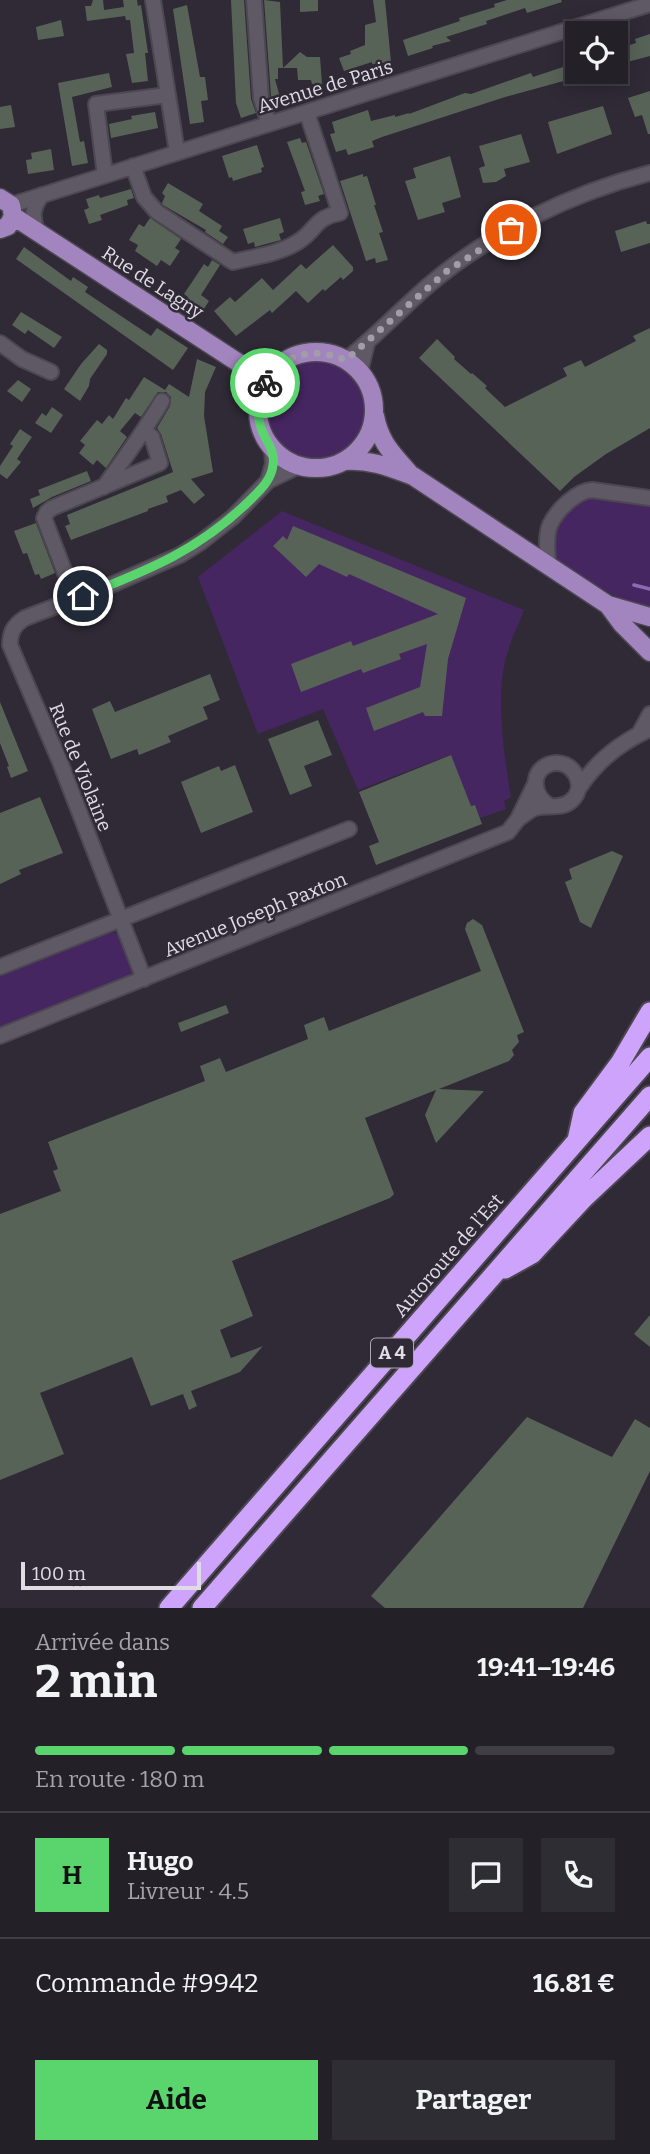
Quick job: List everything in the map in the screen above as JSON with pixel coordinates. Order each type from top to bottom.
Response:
[{"type":"highway","points":[[576,1142],[583,1113],[620,1063],[650,1012]]},
{"type":"highway","name":"Autoroute de l’Est","points":[[169,1608],[650,1058]]},
{"type":"highway","name":"A 4","points":[[202,1608],[650,1096]]},
{"type":"highway","points":[[492,1277],[532,1254],[584,1198],[650,1136]]},
{"type":"main road","points":[[0,229],[8,226],[8,206]]},
{"type":"main road","name":"Rue de Lagny","points":[[8,206],[37,231],[245,367],[274,370]]},
{"type":"main road","points":[[374,411],[366,440],[356,452],[329,467],[314,468],[299,466],[272,449],[260,424],[257,409],[265,383],[274,370],[289,358],[308,352],[328,353],[346,360],[360,372],[368,384],[373,397],[378,433],[413,477]]},
{"type":"main road","name":"Rue de Lagny","points":[[245,367],[260,396]]},
{"type":"main road","points":[[344,461],[378,463],[413,477],[608,605],[650,617]]},
{"type":"main road","points":[[608,605],[622,624],[650,652]]},
{"type":"street","points":[[153,0],[177,152]]},
{"type":"street","points":[[254,0],[261,98],[270,124]]},
{"type":"street","name":"Avenue de Paris","points":[[8,206],[650,4]]},
{"type":"street","points":[[105,175],[96,104],[167,95]]},
{"type":"street","points":[[133,166],[144,197],[157,212],[233,262],[263,255],[297,243],[325,216],[340,214],[307,113]]},
{"type":"street","points":[[346,360],[430,285],[495,238],[587,193],[650,173]]},
{"type":"street","points":[[37,231],[32,218],[34,205],[42,195]]},
{"type":"street","points":[[0,343],[22,359],[51,372]]},
{"type":"street","points":[[360,372],[367,343]]},
{"type":"street","points":[[104,487],[133,443],[145,432],[162,401]]},
{"type":"street","points":[[145,432],[152,437],[160,463],[52,508],[44,518],[75,599],[144,571],[201,542],[233,517],[268,481],[299,466]]},
{"type":"street","points":[[268,481],[274,464],[272,449]]},
{"type":"street","points":[[548,565],[550,526],[575,495],[592,490],[650,498]]},
{"type":"street","name":"Rue de Violaine","points":[[75,599],[24,618],[12,629],[10,645],[60,762],[144,979]]},
{"type":"street","points":[[599,762],[552,763],[545,766],[536,777],[538,795],[550,806],[566,805],[572,801],[599,762],[645,731],[650,714]]},
{"type":"street","points":[[566,764],[576,774],[579,788]]},
{"type":"street","name":"Avenue Joseph Paxton","points":[[0,1036],[508,832],[518,819],[535,785]]},
{"type":"street","name":"Avenue Joseph Paxton","points":[[518,819],[534,808],[550,806]]},
{"type":"street","points":[[0,967],[349,829]]},
{"type":"shaded area","points":[[316,361],[344,369],[358,383],[366,411],[358,439],[344,453],[316,461],[288,453],[274,439],[266,411],[274,383],[288,369]]},
{"type":"shaded area","points":[[582,494],[650,501],[650,611],[613,595],[555,560],[554,530],[562,516]]},
{"type":"shaded area","points":[[282,511],[524,610],[508,651],[502,685],[502,724],[511,797],[504,801],[506,809],[480,818],[475,805],[471,806],[450,755],[358,790],[323,709],[258,734],[198,577]]},
{"type":"shaded area","points":[[106,933],[115,933],[121,937],[133,966],[132,972],[125,979],[0,1030],[0,975]]},
{"type":"building","points":[[93,0],[103,0],[104,10],[124,7],[123,0],[137,0],[138,6],[141,5],[148,53],[145,53],[148,81],[132,83],[126,54],[134,53],[130,20],[126,20],[125,16],[87,21],[85,6],[91,6]]},
{"type":"building","points":[[231,0],[244,0],[251,99],[256,113],[241,118],[236,103]]},
{"type":"building","points":[[264,0],[280,2],[283,68],[278,68],[278,79],[275,79],[282,105],[274,107],[271,96]]},
{"type":"building","points":[[300,0],[318,0],[318,11],[300,12]]},
{"type":"building","points":[[373,0],[385,0],[391,62],[372,62],[344,71],[339,58],[365,45],[365,25],[376,22]]},
{"type":"building","points":[[507,0],[562,2],[527,13],[525,8],[486,21],[487,24],[446,37],[451,41],[408,56],[403,40],[460,21],[459,18],[495,7],[494,4]]},
{"type":"building","points":[[187,5],[200,77],[205,77],[208,100],[201,101],[204,122],[190,124],[173,9]]},
{"type":"building","points":[[61,20],[64,36],[38,40],[36,27]]},
{"type":"building","points":[[650,34],[650,56],[628,62],[628,45],[636,43],[635,39]]},
{"type":"building","points":[[300,52],[307,57],[320,57],[322,84],[312,84],[311,80],[298,80],[297,68],[283,68]]},
{"type":"building","points":[[565,66],[565,81],[382,137],[372,141],[374,147],[348,155],[346,149],[336,152],[330,134],[335,133],[332,122],[368,110],[371,121],[395,117],[531,73],[533,77]]},
{"type":"building","points":[[109,73],[112,87],[72,97],[80,142],[84,141],[88,163],[72,166],[58,83]]},
{"type":"building","points":[[650,91],[648,134],[642,115],[635,117],[628,98]]},
{"type":"building","points":[[11,105],[15,127],[0,129],[0,107]]},
{"type":"building","points":[[603,106],[612,134],[557,154],[548,122]]},
{"type":"building","points":[[155,112],[158,128],[111,138],[109,124],[132,119],[131,116]]},
{"type":"building","points":[[521,134],[530,162],[504,169],[506,176],[496,182],[483,183],[479,168],[485,166],[479,146]]},
{"type":"building","points":[[300,138],[302,143],[306,142],[324,194],[318,196],[320,201],[305,205],[301,192],[305,191],[287,142]]},
{"type":"building","points":[[257,145],[264,167],[261,168],[262,172],[233,181],[232,177],[229,178],[222,156]]},
{"type":"building","points":[[51,149],[54,170],[28,174],[26,160],[32,159],[31,153]]},
{"type":"building","points":[[450,156],[461,197],[442,203],[445,212],[418,220],[405,181],[416,178],[413,168]]},
{"type":"building","points":[[363,174],[363,177],[367,176],[376,205],[383,232],[379,233],[388,260],[376,263],[375,258],[366,261],[340,181]]},
{"type":"building","points":[[168,183],[203,204],[199,211],[222,226],[219,231],[228,237],[223,244],[205,232],[206,230],[163,205],[165,196],[162,193]]},
{"type":"building","points":[[131,189],[134,198],[127,200],[128,205],[100,215],[102,220],[89,224],[84,210],[89,208],[86,199]]},
{"type":"building","points":[[150,218],[181,239],[175,248],[180,251],[170,266],[161,260],[157,266],[135,251],[138,245],[129,240],[139,224],[144,227]]},
{"type":"building","points":[[280,218],[284,232],[279,234],[281,240],[255,247],[254,242],[248,244],[243,229]]},
{"type":"building","points":[[646,221],[650,224],[650,243],[621,252],[615,231]]},
{"type":"building","points":[[333,245],[353,267],[353,271],[325,291],[323,289],[308,303],[296,291],[272,313],[270,310],[236,336],[214,311],[230,297],[235,302],[262,278],[273,290],[301,264],[306,269]]},
{"type":"building","points":[[24,247],[71,281],[73,277],[88,287],[85,292],[151,336],[157,328],[188,348],[173,370],[16,259]]},
{"type":"building","points":[[212,260],[220,265],[201,295],[209,301],[202,312],[186,301],[188,297],[184,294],[204,264],[208,267]]},
{"type":"building","points":[[21,312],[62,337],[54,348],[28,330],[25,334],[12,325]]},
{"type":"building","points":[[650,328],[650,428],[606,454],[574,477],[560,491],[419,358],[437,339],[454,359],[487,386],[485,388],[505,407],[567,376],[563,368],[581,360],[585,367],[636,341],[633,336]]},
{"type":"building","points":[[99,344],[107,350],[107,354],[90,379],[80,401],[64,389]]},
{"type":"building","points":[[197,359],[216,367],[205,392],[204,416],[213,472],[191,479],[205,495],[194,504],[181,490],[166,496],[168,502],[71,540],[65,526],[70,524],[67,515],[173,472],[157,428],[170,406],[171,397],[166,392],[158,392],[141,417],[135,413],[120,431],[127,437],[106,468],[97,460],[93,465],[79,453],[85,445],[80,441],[97,420],[102,424],[109,415],[113,419],[144,377],[165,390],[169,384],[189,397]]},
{"type":"building","points":[[18,380],[31,389],[22,402],[7,391]]},
{"type":"building","points":[[52,407],[63,415],[51,433],[35,423],[42,413],[46,416]]},
{"type":"building","points":[[20,429],[32,437],[17,459],[21,462],[7,479],[0,474],[0,466]]},
{"type":"building","points":[[87,471],[91,481],[33,508],[30,499],[40,495],[38,490]]},
{"type":"building","points":[[36,523],[55,573],[41,579],[39,574],[35,575],[27,553],[23,554],[14,531]]},
{"type":"building","points":[[293,526],[466,598],[448,659],[442,716],[425,716],[423,712],[374,731],[366,708],[420,687],[427,644],[399,654],[401,659],[363,673],[361,669],[301,692],[291,664],[351,641],[353,646],[438,614],[349,574],[347,577],[319,564],[306,577],[273,546],[283,536],[287,540]]},
{"type":"building","points":[[210,674],[220,700],[203,707],[208,719],[168,736],[171,742],[139,755],[137,749],[111,759],[92,709],[110,701],[115,712]]},
{"type":"building","points":[[0,702],[28,771],[11,778],[0,743]]},
{"type":"building","points":[[318,720],[332,755],[304,766],[312,786],[290,795],[268,739]]},
{"type":"building","points":[[451,755],[471,806],[475,805],[482,824],[376,865],[369,846],[379,842],[359,792]]},
{"type":"building","points":[[235,765],[253,812],[201,833],[181,782],[219,766],[221,771]]},
{"type":"building","points":[[40,797],[63,853],[19,870],[21,874],[0,884],[0,813]]},
{"type":"building","points":[[612,851],[623,856],[591,928],[580,922],[565,882],[572,879],[569,869]]},
{"type":"building","points":[[473,919],[482,925],[524,1032],[517,1035],[519,1042],[512,1050],[514,1055],[509,1061],[439,1089],[484,1091],[436,1143],[425,1115],[436,1090],[365,1118],[394,1194],[390,1198],[232,1261],[253,1316],[220,1330],[231,1358],[263,1346],[240,1372],[191,1391],[197,1406],[189,1410],[183,1394],[151,1406],[132,1357],[40,1393],[64,1454],[0,1480],[0,1214],[61,1191],[53,1171],[58,1169],[48,1142],[205,1081],[200,1066],[220,1058],[226,1072],[308,1039],[304,1025],[324,1017],[329,1031],[481,971],[465,929],[467,923]]},
{"type":"building","points":[[226,1005],[229,1013],[181,1032],[178,1023]]},
{"type":"building","points":[[650,1315],[650,1347],[634,1334]]},
{"type":"building","points":[[527,1417],[612,1457],[635,1419],[650,1428],[650,1471],[583,1608],[385,1608],[371,1596]]},
{"type":"waterway","points":[[634,585],[650,589]]},
{"type":"way so far","points":[[265,383],[274,370],[289,358],[308,352],[328,353],[346,360],[447,271],[511,230]]},
{"type":"route","points":[[83,596],[180,555],[201,542],[233,517],[268,481],[274,464],[272,449],[260,424],[257,409],[265,383]]}]
